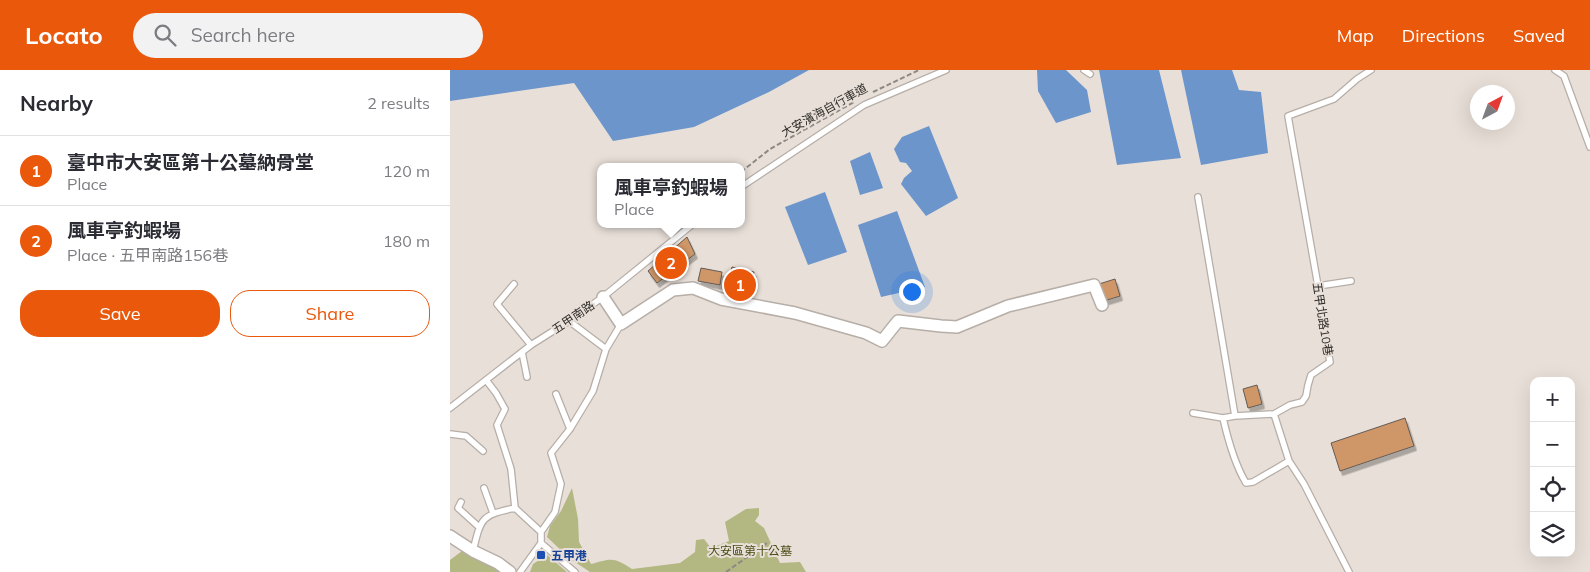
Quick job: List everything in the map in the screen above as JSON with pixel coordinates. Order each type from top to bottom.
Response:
[{"type":"street","points":[[603,296],[621,324],[673,290],[693,288],[721,298],[795,313],[866,333],[882,341],[898,321],[957,327],[1008,306],[1094,285],[1102,305]]},
{"type":"street","points":[[450,536],[473,551],[498,563],[510,572]]},
{"type":"lane","points":[[745,184],[864,105],[946,70]]},
{"type":"lane","points":[[1084,70],[1090,74]]},
{"type":"lane","name":"五甲北路10巷","points":[[1274,414],[1302,402],[1306,396],[1311,375],[1330,362],[1288,116],[1334,99],[1357,79],[1371,70]]},
{"type":"lane","points":[[1555,70],[1564,76],[1590,147]]},
{"type":"lane","points":[[1198,197],[1235,416]]},
{"type":"lane","name":"五甲南路","points":[[450,408],[531,345],[569,321],[603,296],[688,228]]},
{"type":"lane","points":[[1318,286],[1351,281]]},
{"type":"lane","points":[[514,284],[497,304],[531,345]]},
{"type":"lane","points":[[569,321],[606,349]]},
{"type":"lane","points":[[520,572],[541,543],[541,532],[555,512],[561,484],[551,453],[570,429],[593,391],[606,349],[621,324]]},
{"type":"lane","points":[[522,352],[527,377]]},
{"type":"lane","points":[[486,380],[505,409],[497,425],[511,469],[515,508],[541,532]]},
{"type":"lane","points":[[556,394],[570,429]]},
{"type":"lane","points":[[1194,413],[1223,418],[1274,414],[1289,461],[1304,484],[1349,572]]},
{"type":"lane","points":[[1223,418],[1239,472],[1246,483],[1253,482],[1289,461]]},
{"type":"lane","points":[[450,434],[466,436],[483,451]]},
{"type":"lane","points":[[484,488],[492,513]]},
{"type":"lane","points":[[460,502],[458,508],[478,527]]},
{"type":"lane","points":[[473,551],[479,525],[492,513],[515,508]]},
{"type":"lane","points":[[541,543],[575,572]]},
{"type":"path","name":"大安濱海自行車道","points":[[866,96],[919,70]]},
{"type":"path","name":"大安濱海自行車道","points":[[745,169],[770,149],[857,100]]},
{"type":"path","points":[[726,572],[767,543]]},
{"type":"green space","name":"大安區第十公墓","points":[[572,488],[578,519],[579,542],[591,564],[613,560],[621,562],[632,569],[680,563],[695,552],[696,540],[704,539],[711,548],[729,541],[725,522],[746,509],[759,508],[759,515],[755,521],[764,528],[780,563],[800,562],[806,572],[590,572],[569,558],[547,537],[550,526],[561,511]]},
{"type":"green space","points":[[462,551],[506,572],[450,572],[450,560]]},
{"type":"green space","points":[[547,555],[567,572],[530,572],[533,564]]},
{"type":"water","points":[[450,70],[809,70],[769,92],[694,127],[613,141],[574,83],[450,101]]},
{"type":"water","points":[[1037,70],[1066,70],[1087,90],[1091,112],[1056,123],[1038,91]]},
{"type":"water","points":[[1099,70],[1159,70],[1181,158],[1117,165]]},
{"type":"water","points":[[1181,70],[1232,70],[1239,90],[1261,92],[1268,153],[1201,165]]},
{"type":"water","points":[[929,126],[958,198],[926,216],[901,184],[904,178],[912,171],[906,163],[900,162],[894,149],[902,137]]},
{"type":"water","points":[[870,152],[883,188],[860,195],[850,161]]},
{"type":"water","points":[[825,192],[847,252],[808,265],[785,207]]},
{"type":"water","points":[[897,211],[925,287],[881,297],[858,225]]},
{"type":"building","points":[[687,237],[695,254],[657,283],[648,271]]},
{"type":"building","points":[[732,267],[754,272],[748,301],[725,297]]},
{"type":"building","points":[[701,268],[722,272],[720,285],[698,281]]},
{"type":"building","points":[[1115,279],[1120,296],[1104,301],[1099,284]]},
{"type":"building","points":[[1257,385],[1262,404],[1248,408],[1243,389]]},
{"type":"building","points":[[1405,418],[1414,446],[1340,471],[1331,443]]},
{"type":"place","name":"風車亭釣蝦場","points":[[671,263]]},
{"type":"place","name":"臺中市大安區第十公墓納骨堂","points":[[740,285]]},
{"type":"place","name":"五甲港","points":[[541,555]]}]
